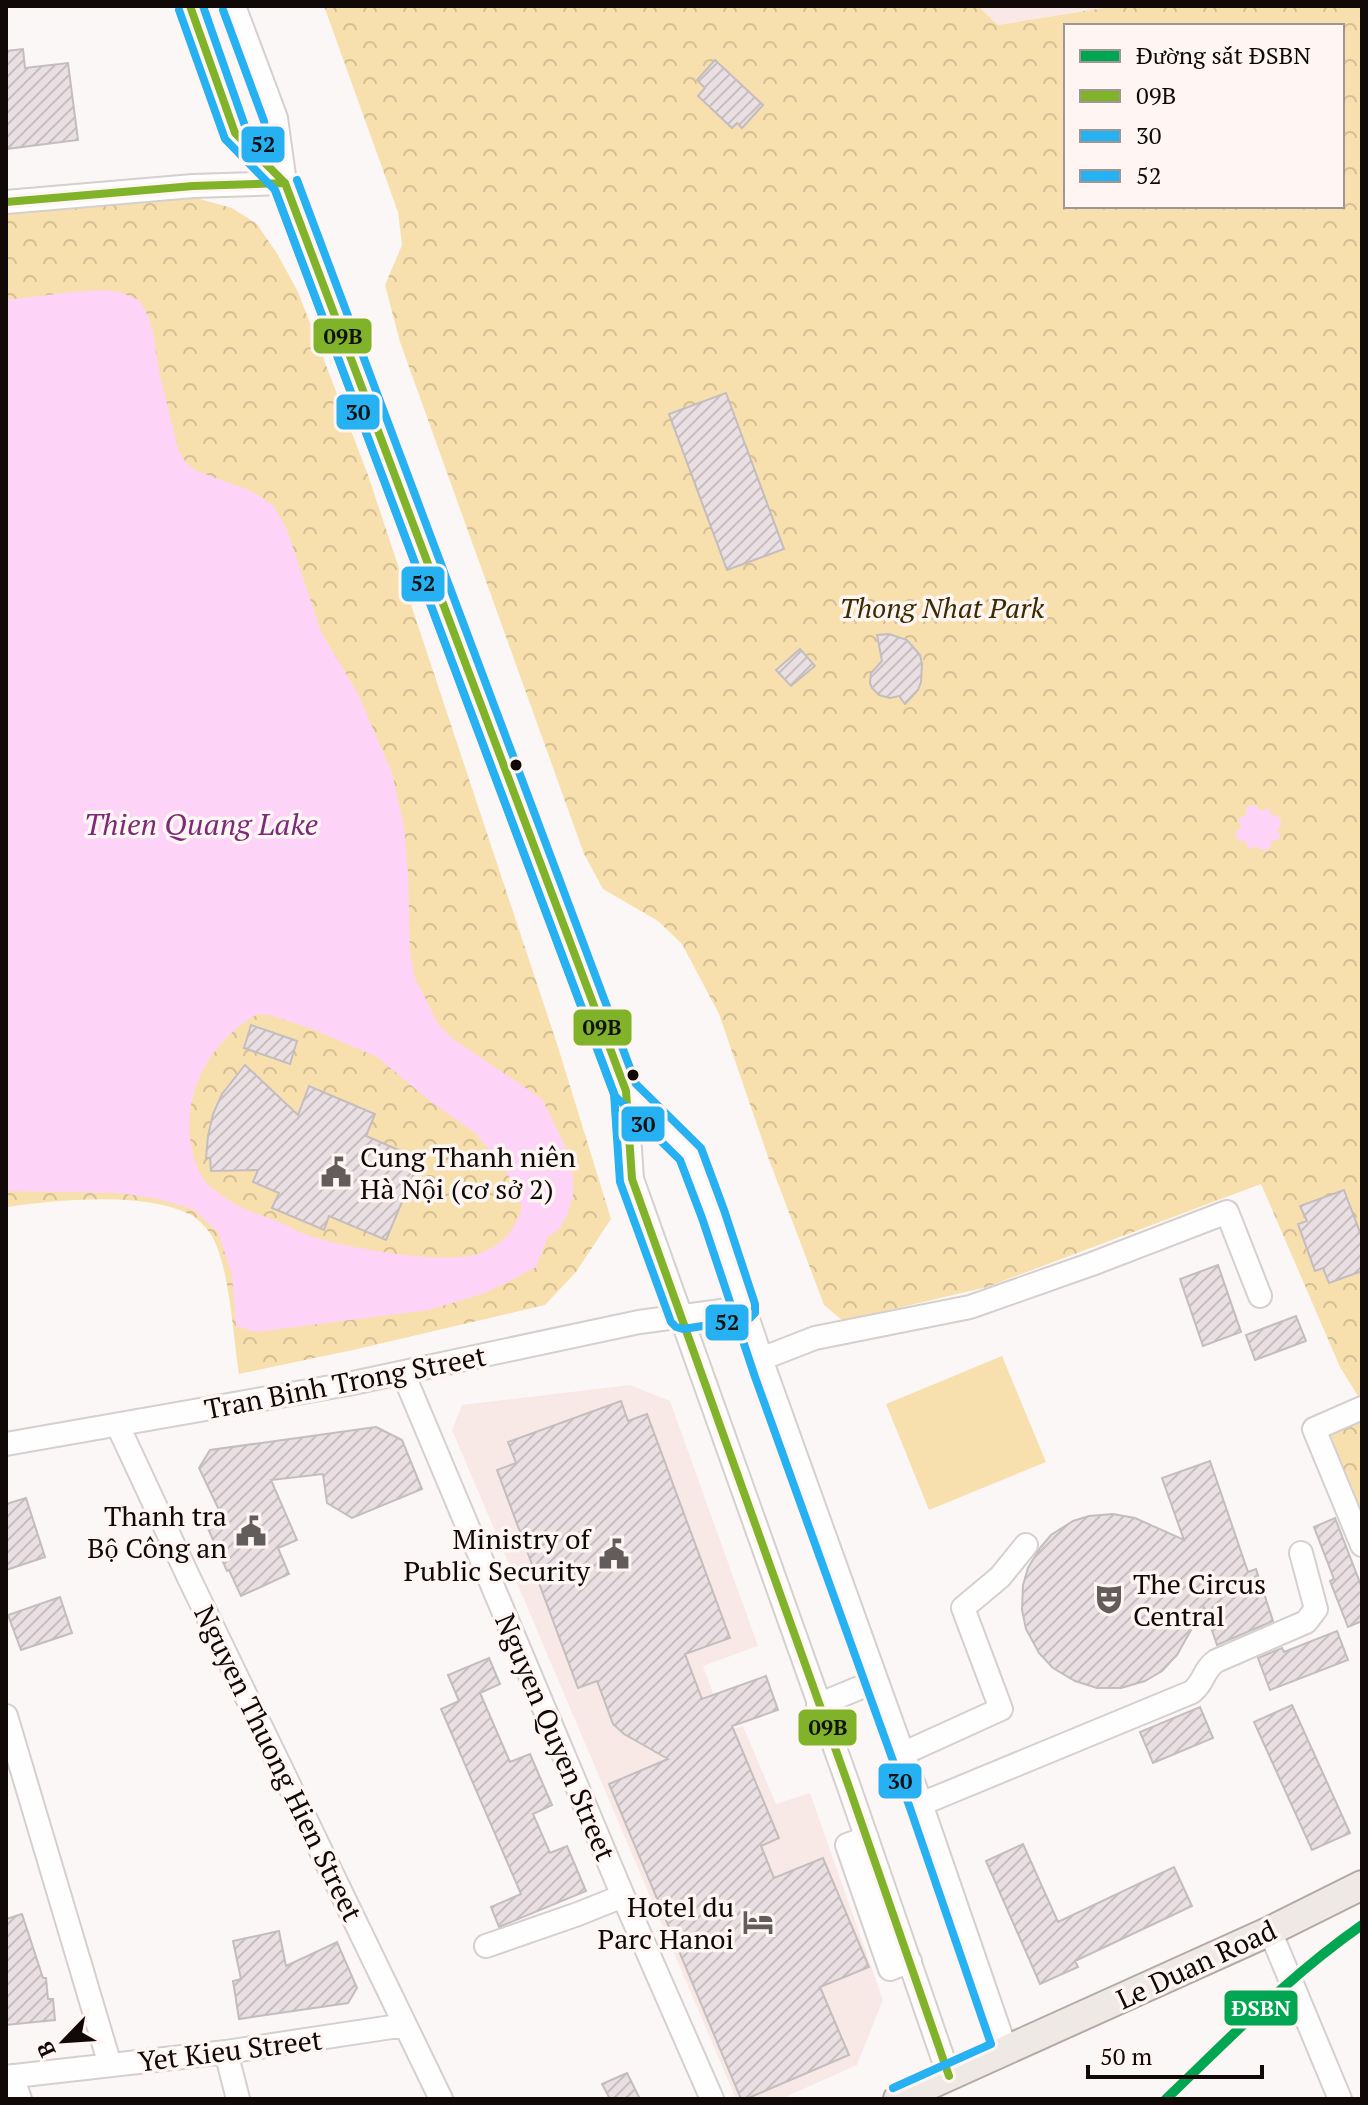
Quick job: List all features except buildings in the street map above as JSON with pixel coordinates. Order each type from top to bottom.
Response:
[{"type":"main road","name":"Le Duan Road","points":[[898,2099],[1270,1931],[1362,1885]]},
{"type":"street","points":[[190,6],[235,133],[285,183]]},
{"type":"street","points":[[234,6],[276,118],[285,183],[626,1091],[632,1179],[949,2076]]},
{"type":"street","points":[[6,202],[193,186],[285,183]]},
{"type":"street","points":[[626,1091],[690,1153],[1006,2050]]},
{"type":"street","points":[[761,1359],[815,1338],[970,1307],[1227,1212],[1260,1296]]},
{"type":"street","name":"Tran Binh Trong Street","points":[[6,1444],[403,1373],[639,1322],[744,1308]]},
{"type":"street","name":"Nguyen Quyen Street","points":[[403,1373],[712,2099]]},
{"type":"street","points":[[1362,1408],[1314,1429],[1362,1545]]},
{"type":"street","name":"Nguyen Thuong Hien Street","points":[[118,1426],[441,2099]]},
{"type":"street","points":[[902,1754],[1001,1709],[963,1608],[1000,1577],[1026,1545]]},
{"type":"street","points":[[921,1804],[1192,1692],[1203,1683],[1207,1668],[1213,1662],[1306,1622],[1316,1609],[1301,1553]]},
{"type":"street","points":[[818,1705],[876,1681]]},
{"type":"street","points":[[6,1716],[110,2065]]},
{"type":"street","points":[[486,1946],[623,1896]]},
{"type":"street","points":[[1270,1931],[1340,2099]]},
{"type":"street","name":"Yet Kieu Street","points":[[9,2076],[226,2052],[405,2025]]},
{"type":"street","points":[[226,2052],[238,2099]]},
{"type":"street","points":[[9,2076],[20,2099]]},
{"type":"shaded area","points":[[980,6],[1116,6],[998,25]]},
{"type":"shaded area","points":[[630,1385],[670,1401],[758,1646],[703,1666],[727,1731],[743,1726],[776,1804],[810,1793],[883,2000],[857,2065],[781,2099],[736,2099],[452,1430],[462,1405]]},
{"type":"green space","name":"Thong Nhat Park","points":[[324,6],[980,6],[998,25],[1116,6],[1362,6],[1362,1394],[1358,1396],[1340,1367],[1261,1184],[987,1287],[843,1321],[824,1305],[768,1157],[719,1014],[682,944],[658,921],[603,889],[584,854],[400,342],[385,285],[402,245],[398,212]]},
{"type":"green space","name":"Thien Quang Lake","points":[[189,196],[232,208],[257,224],[298,292],[368,475],[558,1047],[611,1219],[576,1272],[545,1305],[239,1374],[227,1287],[219,1254],[210,1233],[196,1218],[170,1207],[124,1200],[74,1200],[6,1207],[6,212]]},
{"type":"green space","points":[[1002,1356],[1046,1462],[929,1510],[886,1404]]},
{"type":"green space","points":[[1362,1420],[1362,1517],[1327,1435]]},
{"type":"water","name":"Thien Quang Lake","points":[[104,290],[139,300],[153,333],[179,452],[187,464],[197,471],[251,491],[273,505],[287,530],[321,632],[358,694],[392,773],[404,826],[410,953],[415,978],[438,1024],[453,1039],[542,1099],[568,1152],[573,1195],[560,1228],[548,1237],[536,1267],[482,1294],[429,1310],[256,1332],[236,1326],[232,1275],[218,1232],[193,1209],[154,1198],[118,1193],[6,1191],[6,300]],"holes":[[[258,1014],[270,1015],[377,1057],[475,1133],[499,1160],[515,1187],[522,1208],[506,1237],[487,1250],[462,1257],[442,1258],[370,1250],[306,1234],[239,1206],[207,1183],[195,1160],[190,1137],[191,1102],[198,1080],[227,1037]]]},
{"type":"water","points":[[1257,806],[1260,811],[1269,808],[1271,815],[1281,820],[1277,829],[1281,838],[1272,841],[1267,850],[1257,846],[1249,849],[1245,841],[1236,836],[1241,827],[1238,818],[1246,815],[1246,808]]},
{"type":"rail line","name":"ĐSBN","points":[[1166,2099],[1285,1986],[1362,1925]]},
{"type":"transit line","name":"09B","points":[[190,6],[235,133],[285,183],[626,1091],[632,1179],[949,2076]]},
{"type":"transit line","name":"52","points":[[203,6],[245,126],[268,149],[264,121],[223,10]]},
{"type":"transit line","name":"30","points":[[179,10],[225,139],[275,190],[615,1096],[680,1160],[910,1808],[991,2044],[893,2088]]},
{"type":"transit line","name":"52","points":[[275,190],[614,1094],[620,1182],[671,1322],[683,1329],[749,1319],[755,1313],[755,1304],[701,1148],[636,1084],[297,180]]},
{"type":"transit line","name":"09B","points":[[6,202],[193,186],[285,183]]},
{"type":"place","name":"Cung Thanh niên Hà Nội (cơ sở 2)","points":[[336,1172]]},
{"type":"place","name":"Thanh tra Bộ Công an","points":[[251,1531]]},
{"type":"place","name":"Ministry of Public Security","points":[[614,1554]]},
{"type":"place","name":"The Circus Central","points":[[1109,1599]]},
{"type":"place","name":"Hotel du Parc Hanoi","points":[[758,1922]]}]
